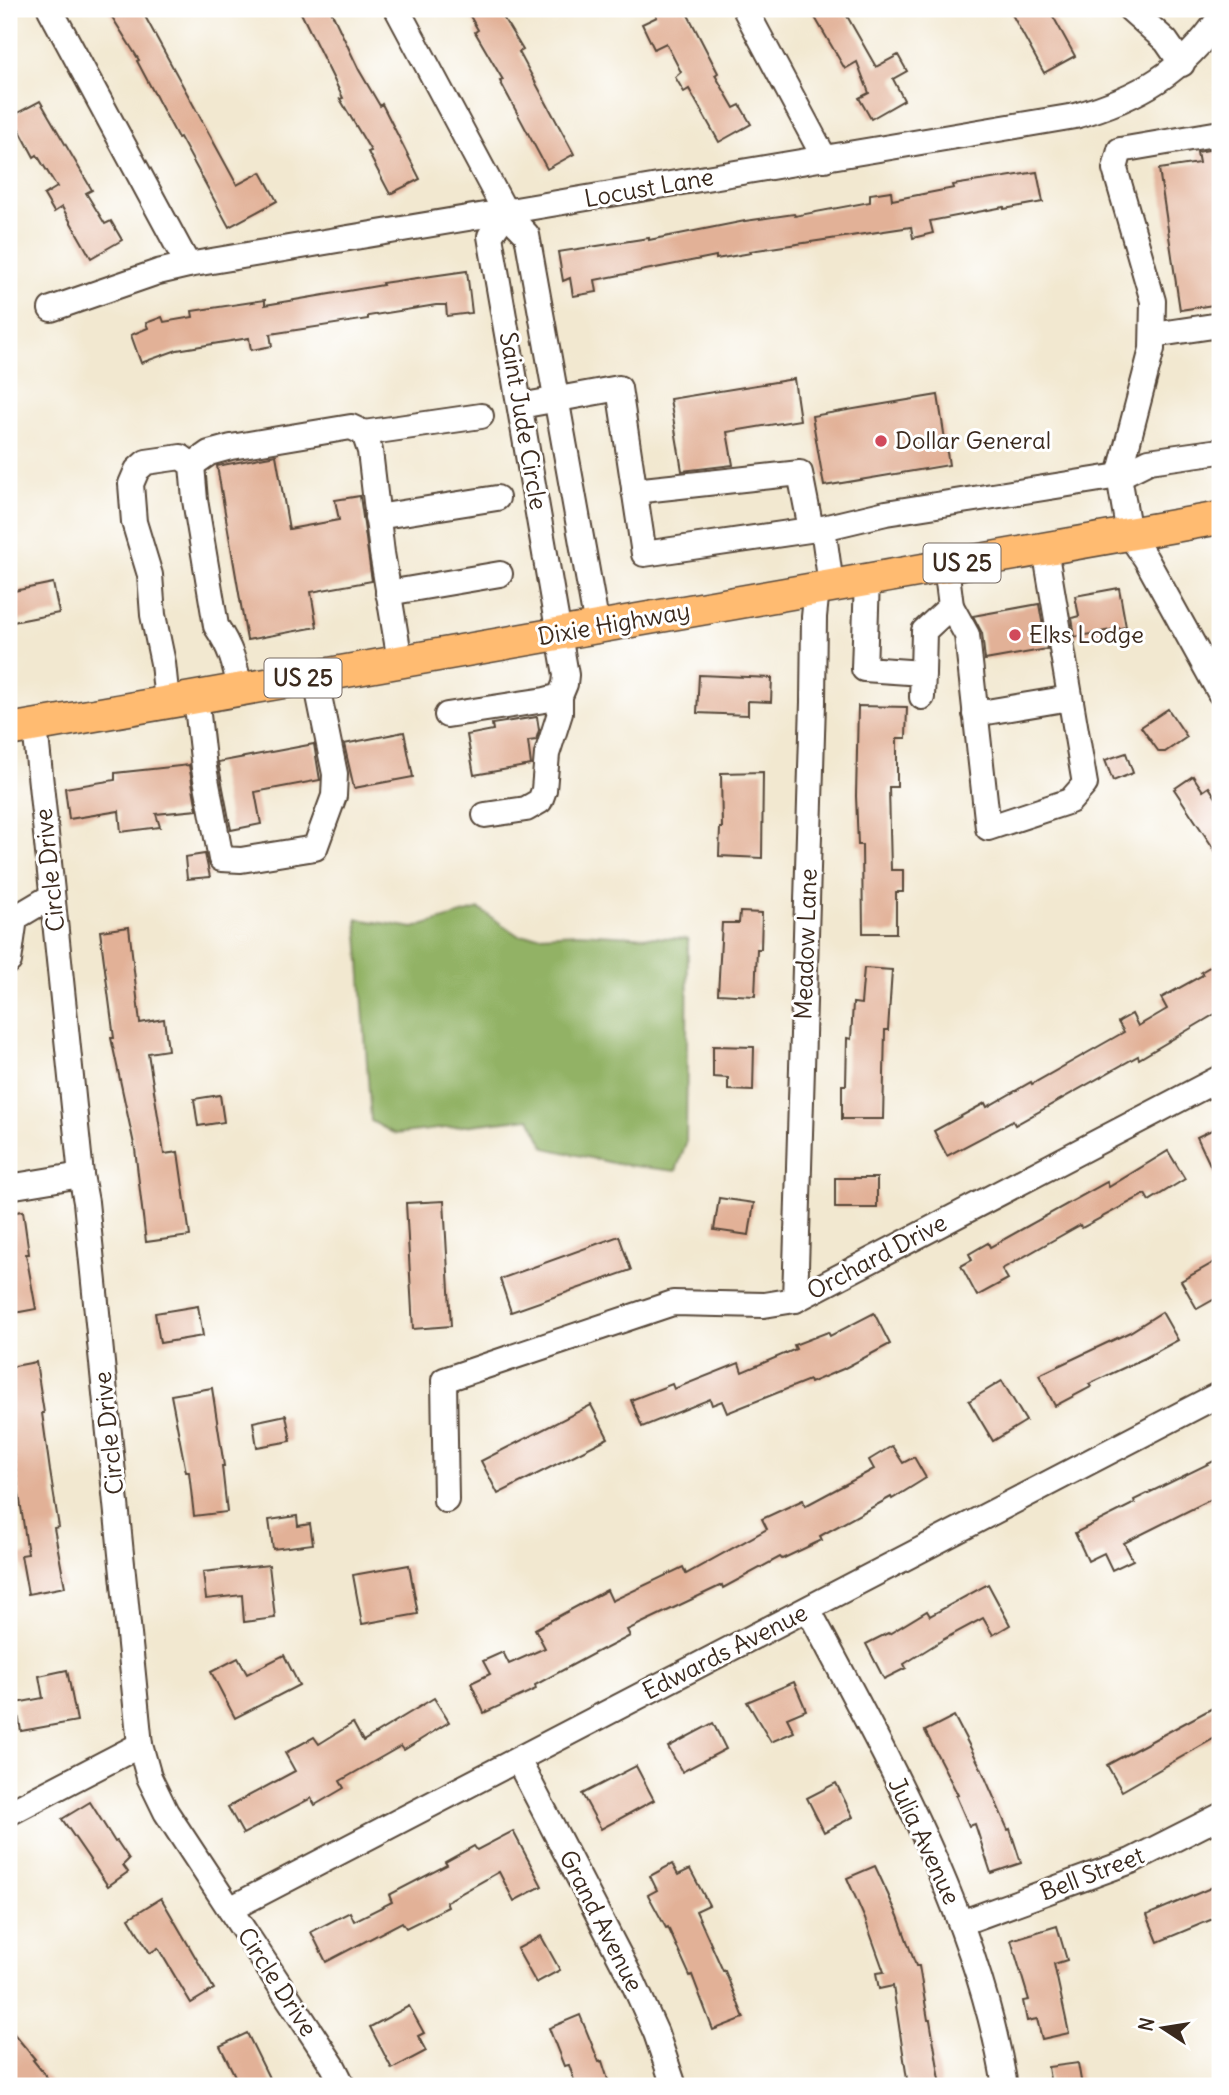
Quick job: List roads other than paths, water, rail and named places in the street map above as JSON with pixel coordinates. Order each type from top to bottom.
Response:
[{"type":"main road","name":"Dixie Highway","points":[[22,728],[1220,518]]},
{"type":"street","points":[[50,9],[188,265]]},
{"type":"street","name":"Saint Jude Circle","points":[[397,9],[506,213],[527,235],[597,627]]},
{"type":"street","points":[[745,9],[825,159]]},
{"type":"street","points":[[1130,9],[1166,41],[1182,64]]},
{"type":"street","name":"Locust Lane","points":[[51,309],[158,272],[188,265],[1075,116],[1105,107],[1156,83],[1182,64],[1207,37],[1220,17]]},
{"type":"street","points":[[1220,133],[1120,150],[1115,169],[1153,301],[1152,349],[1119,476],[1129,534],[1146,559],[1220,693]]},
{"type":"street","name":"Saint Jude Circle","points":[[485,815],[526,809],[540,801],[544,790],[547,754],[560,713],[560,696],[566,675],[490,236],[506,213]]},
{"type":"street","points":[[1153,335],[1220,325]]},
{"type":"street","points":[[520,406],[619,388],[644,554],[817,528],[886,513],[1119,476],[1149,461],[1220,451]]},
{"type":"street","points":[[192,465],[209,453],[231,447],[351,426],[364,433],[481,416]]},
{"type":"street","points":[[364,433],[370,451],[377,517],[400,661]]},
{"type":"street","points":[[240,690],[228,643],[216,626],[195,500],[192,465],[181,457],[146,462],[137,470],[131,484],[134,522],[150,575],[153,615],[163,663],[181,700],[204,768],[220,859],[242,860],[315,848],[334,796],[335,774],[315,676]]},
{"type":"street","name":"Meadow Lane","points":[[634,491],[800,472],[817,528],[824,587],[814,617],[795,1300]]},
{"type":"street","points":[[377,517],[497,498]]},
{"type":"street","points":[[946,566],[951,606],[967,635],[988,828],[1070,801],[1085,784],[1045,549]]},
{"type":"street","points":[[388,593],[500,574]]},
{"type":"street","points":[[867,579],[864,669],[923,685],[924,631],[951,606]]},
{"type":"street","points":[[447,715],[560,696]]},
{"type":"street","points":[[975,714],[1070,698]]},
{"type":"street","name":"Circle Drive","points":[[22,728],[52,896],[86,1202],[140,1745],[149,1777],[166,1812],[333,2066],[343,2086]]},
{"type":"street","points":[[9,961],[15,918],[52,896]]},
{"type":"street","name":"Orchard Drive","points":[[446,1500],[444,1380],[673,1303],[764,1305],[795,1300],[1220,1078]]},
{"type":"street","points":[[9,1187],[81,1175]]},
{"type":"street","name":"Edwards Avenue","points":[[230,1909],[1220,1394]]},
{"type":"street","name":"Julia Avenue","points":[[808,1609],[895,1777],[961,1923],[984,1993],[1005,2086]]},
{"type":"street","points":[[9,1813],[140,1745]]},
{"type":"street","name":"Grand Avenue","points":[[518,1760],[633,1982],[656,2033],[674,2086]]},
{"type":"street","name":"Bell Street","points":[[961,1923],[1131,1861],[1220,1816]]},
{"type":"place","name":"Dollar General","points":[[881,441]]},
{"type":"place","name":"Elks Lodge","points":[[1015,635]]}]
